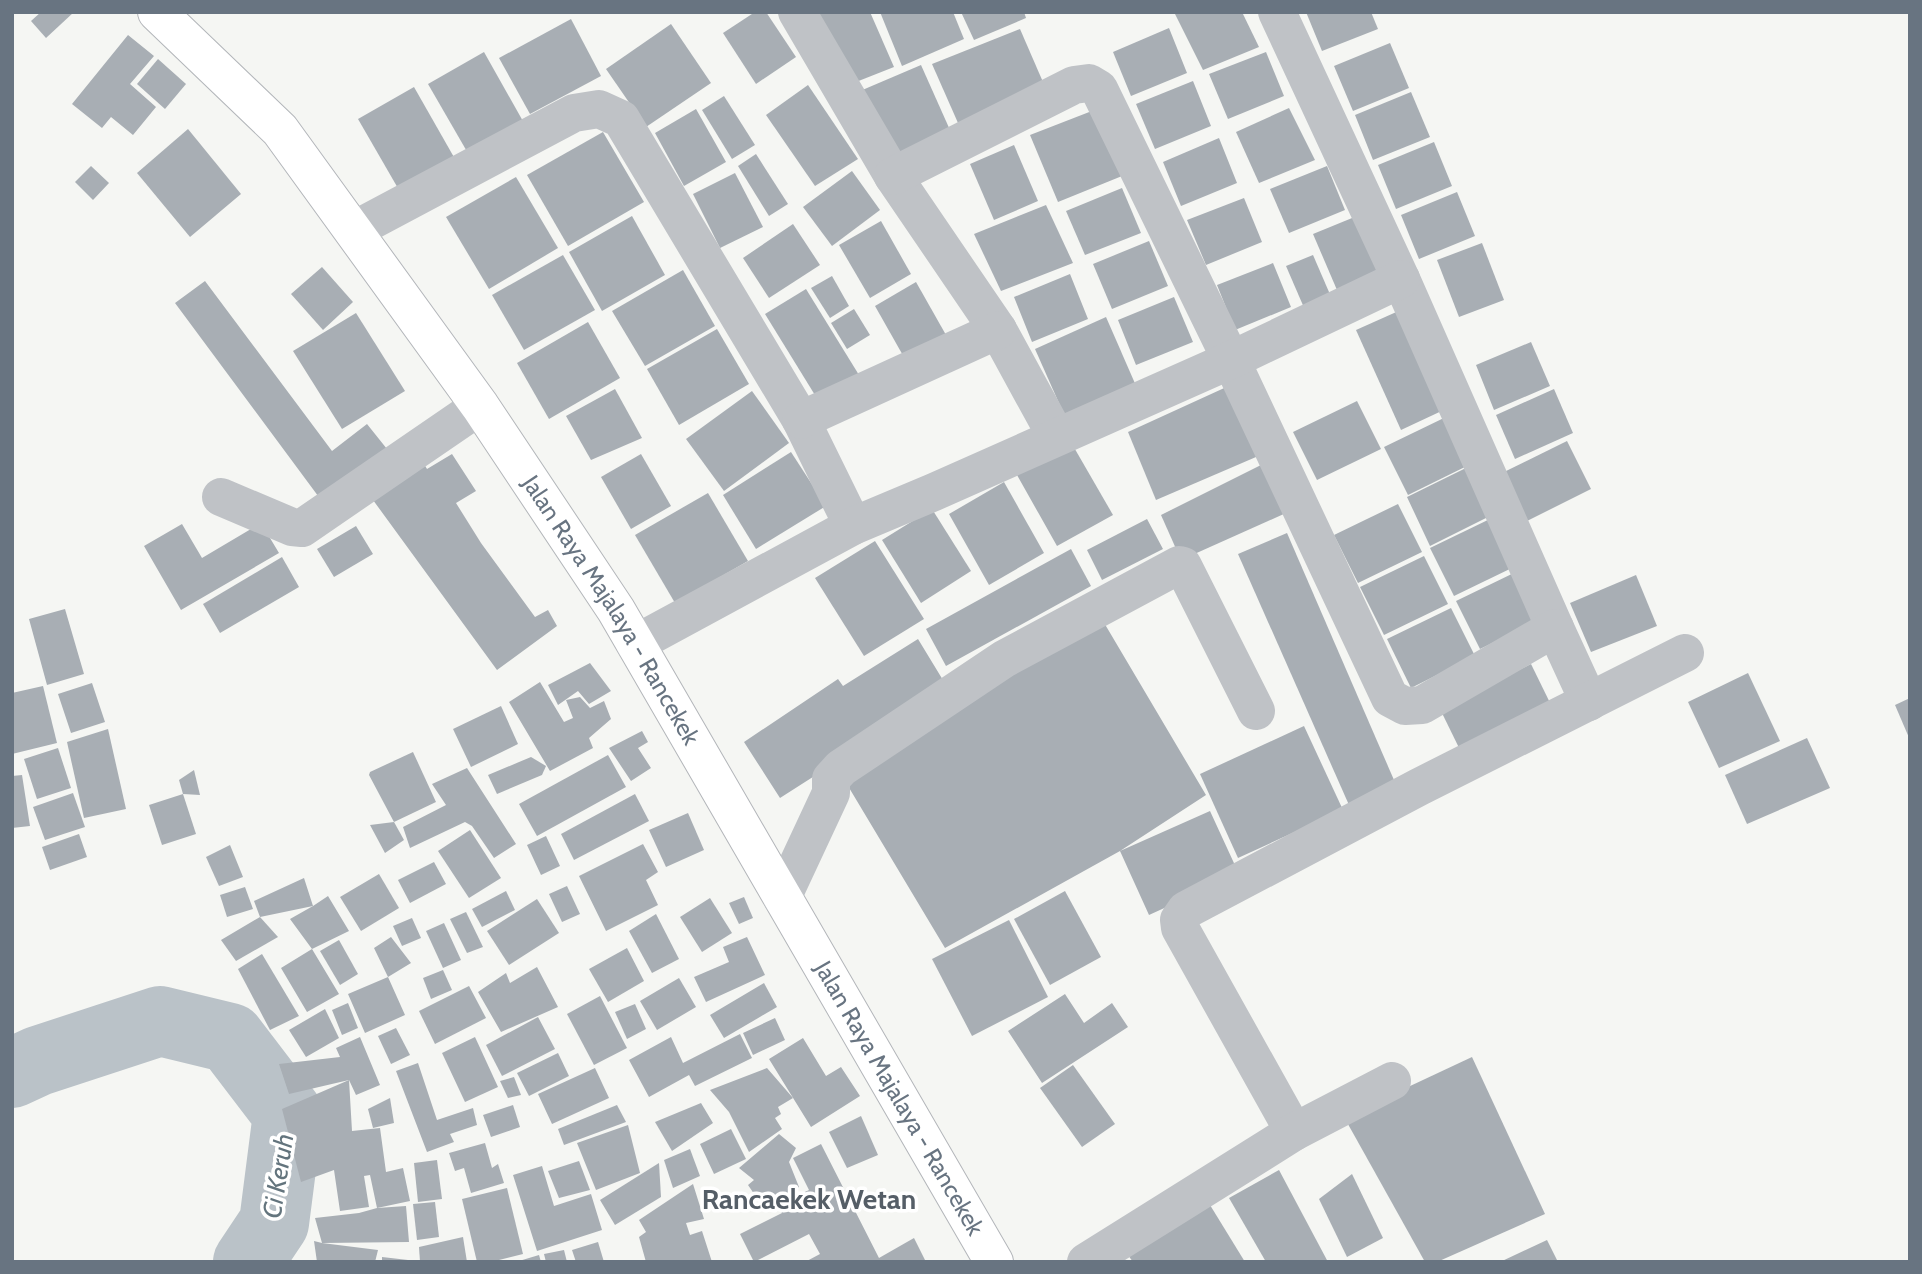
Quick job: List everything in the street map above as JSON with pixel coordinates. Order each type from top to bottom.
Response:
[{"type":"main road","name":"Jalan Raya Majalaya - Rancekek","points":[[157,12],[280,130],[480,406],[616,610],[994,1262]]},
{"type":"street","points":[[797,12],[894,176],[998,331],[1056,436]]},
{"type":"street","points":[[1277,12],[1401,279],[1588,702]]},
{"type":"street","points":[[894,176],[1074,85],[1089,83],[1099,89],[1231,360],[1390,698],[1405,706],[1422,705],[1555,628]]},
{"type":"street","points":[[354,230],[574,113],[599,109],[621,119],[801,420],[853,526]]},
{"type":"street","points":[[635,644],[853,526],[1231,360],[1401,279]]},
{"type":"street","points":[[801,420],[998,331]]},
{"type":"street","points":[[220,497],[292,527],[302,527],[480,406]]},
{"type":"street","points":[[782,898],[831,793],[831,779],[841,768],[1004,659],[1179,565],[1183,566],[1256,711]]},
{"type":"street","points":[[1294,1132],[1180,928],[1180,920],[1186,910],[1419,787],[1685,653]]},
{"type":"street","points":[[1086,1262],[1294,1132],[1392,1081]]},
{"type":"building","points":[[41,12],[74,12],[46,38],[31,21]]},
{"type":"building","points":[[755,12],[766,12],[796,57],[756,84],[723,33]]},
{"type":"building","points":[[812,12],[870,12],[894,67],[856,82]]},
{"type":"building","points":[[880,12],[953,12],[964,39],[902,66]]},
{"type":"building","points":[[961,12],[1024,12],[1026,18],[974,40]]},
{"type":"building","points":[[1174,12],[1242,12],[1259,47],[1203,70]]},
{"type":"building","points":[[1306,12],[1371,12],[1378,29],[1322,51]]},
{"type":"building","points":[[571,19],[601,76],[530,114],[499,58]]},
{"type":"building","points":[[671,24],[711,83],[646,127],[606,69]]},
{"type":"building","points":[[1169,28],[1187,73],[1131,96],[1113,52]]},
{"type":"building","points":[[1020,29],[1046,89],[962,132],[932,64]]},
{"type":"building","points":[[128,35],[154,56],[130,84],[156,107],[133,135],[111,117],[102,128],[72,104]]},
{"type":"building","points":[[1390,43],[1409,88],[1353,111],[1334,66]]},
{"type":"building","points":[[484,52],[524,123],[469,155],[428,84]]},
{"type":"building","points":[[1266,52],[1284,96],[1228,119],[1209,74]]},
{"type":"building","points":[[158,59],[186,84],[165,109],[137,84]]},
{"type":"building","points":[[921,65],[954,139],[890,166],[860,91]]},
{"type":"building","points":[[1193,81],[1211,126],[1155,149],[1136,104]]},
{"type":"building","points":[[808,85],[858,159],[815,186],[766,115]]},
{"type":"building","points":[[414,87],[455,159],[399,190],[358,119]]},
{"type":"building","points":[[1411,92],[1430,137],[1373,160],[1355,115]]},
{"type":"building","points":[[724,96],[755,145],[732,159],[702,110]]},
{"type":"building","points":[[1289,108],[1315,160],[1259,183],[1236,132]]},
{"type":"building","points":[[696,109],[726,162],[684,186],[655,133]]},
{"type":"building","points":[[1097,109],[1127,174],[1058,202],[1030,135]]},
{"type":"building","points":[[188,129],[241,194],[190,237],[137,173]]},
{"type":"building","points":[[603,132],[644,202],[568,246],[527,175]]},
{"type":"building","points":[[1219,138],[1237,183],[1181,206],[1163,162]]},
{"type":"building","points":[[1434,142],[1452,186],[1396,209],[1378,165]]},
{"type":"building","points":[[1014,145],[1038,201],[994,220],[970,164]]},
{"type":"building","points":[[756,154],[788,204],[769,216],[738,166]]},
{"type":"building","points":[[91,166],[109,183],[93,200],[75,182]]},
{"type":"building","points":[[1327,166],[1345,210],[1289,233],[1270,189]]},
{"type":"building","points":[[852,171],[880,210],[832,246],[803,207]]},
{"type":"building","points":[[735,173],[763,227],[720,248],[693,194]]},
{"type":"building","points":[[516,177],[558,248],[489,289],[446,217]]},
{"type":"building","points":[[1122,188],[1141,233],[1085,255],[1066,211]]},
{"type":"building","points":[[1457,192],[1475,236],[1419,259],[1401,215]]},
{"type":"building","points":[[1244,198],[1262,242],[1206,265],[1187,220]]},
{"type":"building","points":[[1046,205],[1073,263],[1001,291],[974,234]]},
{"type":"building","points":[[632,216],[665,275],[602,311],[569,252]]},
{"type":"building","points":[[1357,216],[1382,271],[1337,290],[1313,234]]},
{"type":"building","points":[[881,221],[911,274],[870,298],[839,245]]},
{"type":"building","points":[[793,224],[820,265],[769,298],[743,258]]},
{"type":"building","points":[[1149,241],[1168,286],[1112,309],[1093,264]]},
{"type":"building","points":[[1482,243],[1504,300],[1459,317],[1437,260]]},
{"type":"building","points":[[563,255],[595,310],[524,350],[492,295]]},
{"type":"building","points":[[1313,255],[1332,299],[1305,310],[1286,266]]},
{"type":"building","points":[[1273,263],[1291,307],[1235,330],[1217,285]]},
{"type":"building","points":[[322,267],[353,302],[323,330],[291,294]]},
{"type":"building","points":[[683,270],[715,326],[645,366],[612,311]]},
{"type":"building","points":[[1070,274],[1088,319],[1032,342],[1014,297]]},
{"type":"building","points":[[832,276],[849,306],[830,318],[811,288]]},
{"type":"building","points":[[205,281],[332,451],[367,424],[391,454],[324,504],[175,303]]},
{"type":"building","points":[[916,282],[946,335],[905,359],[875,306]]},
{"type":"building","points":[[806,289],[859,375],[818,400],[765,314]]},
{"type":"building","points":[[1174,297],[1193,342],[1136,365],[1118,320]]},
{"type":"building","points":[[854,309],[870,335],[847,349],[831,323]]},
{"type":"building","points":[[1403,309],[1448,408],[1401,430],[1356,330]]},
{"type":"building","points":[[356,313],[405,391],[342,429],[293,351]]},
{"type":"building","points":[[1106,317],[1137,388],[1066,419],[1035,349]]},
{"type":"building","points":[[588,322],[620,378],[549,419],[517,363]]},
{"type":"building","points":[[717,329],[749,384],[679,425],[647,369]]},
{"type":"building","points":[[1531,342],[1550,386],[1494,410],[1476,365]]},
{"type":"building","points":[[1233,384],[1263,454],[1156,500],[1128,432]]},
{"type":"building","points":[[615,389],[642,438],[591,460],[566,416]]},
{"type":"building","points":[[1554,389],[1573,433],[1515,459],[1496,415]]},
{"type":"building","points":[[752,391],[789,443],[724,491],[686,439]]},
{"type":"building","points":[[1357,401],[1381,449],[1317,480],[1293,432]]},
{"type":"building","points":[[1448,416],[1471,464],[1408,495],[1384,447]]},
{"type":"building","points":[[1567,441],[1591,489],[1527,521],[1504,472]]},
{"type":"building","points":[[1072,444],[1113,515],[1057,546],[1017,475]]},
{"type":"building","points":[[791,452],[826,506],[756,549],[723,495]]},
{"type":"building","points":[[452,454],[476,491],[456,503],[481,543],[535,617],[548,610],[557,626],[497,670],[373,500],[424,464],[427,469]]},
{"type":"building","points":[[641,454],[671,506],[631,529],[601,477]]},
{"type":"building","points":[[1263,464],[1286,513],[1181,560],[1161,515]]},
{"type":"building","points":[[1470,466],[1494,514],[1430,546],[1407,497]]},
{"type":"building","points":[[1004,482],[1044,553],[989,585],[949,514]]},
{"type":"building","points":[[708,493],[748,561],[675,603],[635,535]]},
{"type":"building","points":[[1398,504],[1422,552],[1358,583],[1334,535]]},
{"type":"building","points":[[932,509],[971,571],[921,603],[882,540]]},
{"type":"building","points":[[1494,517],[1518,565],[1454,596],[1430,548]]},
{"type":"building","points":[[1147,519],[1163,549],[1102,580],[1087,550]]},
{"type":"building","points":[[261,523],[279,553],[181,610],[144,546],[182,524],[202,558]]},
{"type":"building","points":[[356,526],[373,554],[334,577],[317,549]]},
{"type":"building","points":[[1287,533],[1397,787],[1349,805],[1238,554]]},
{"type":"building","points":[[875,541],[924,619],[864,656],[815,578]]},
{"type":"building","points":[[1071,549],[1091,586],[946,666],[926,629]]},
{"type":"building","points":[[1424,556],[1448,604],[1384,635],[1360,587]]},
{"type":"building","points":[[282,557],[299,587],[220,633],[203,604]]},
{"type":"building","points":[[1520,570],[1544,618],[1480,649],[1456,601]]},
{"type":"building","points":[[1636,575],[1657,626],[1591,652],[1570,603]]},
{"type":"building","points":[[1451,608],[1475,656],[1411,688],[1387,639]]},
{"type":"building","points":[[65,609],[84,674],[47,685],[29,619]]},
{"type":"building","points":[[1103,621],[1206,795],[1120,851],[945,948],[842,776]]},
{"type":"building","points":[[918,639],[949,690],[780,798],[744,742],[838,679],[843,686]]},
{"type":"building","points":[[590,663],[611,691],[589,704],[578,691],[558,705],[548,685]]},
{"type":"building","points":[[1531,664],[1555,713],[1464,758],[1440,709]]},
{"type":"building","points":[[1748,673],[1780,741],[1719,768],[1688,702]]},
{"type":"building","points":[[540,682],[564,722],[573,718],[566,700],[580,697],[590,708],[604,701],[611,719],[589,738],[593,748],[550,771],[509,702]]},
{"type":"building","points":[[92,683],[105,722],[71,733],[58,694]]},
{"type":"building","points":[[43,686],[57,743],[12,754],[12,693]]},
{"type":"building","points":[[1910,698],[1910,740],[1895,705]]},
{"type":"building","points":[[501,706],[518,744],[471,767],[453,729]]},
{"type":"building","points":[[1304,726],[1343,810],[1238,858],[1200,774]]},
{"type":"building","points":[[108,729],[126,809],[84,818],[67,742]]},
{"type":"building","points":[[642,731],[648,742],[638,748],[651,768],[631,781],[609,748]]},
{"type":"building","points":[[1807,738],[1830,788],[1747,824],[1725,775]]},
{"type":"building","points":[[58,748],[71,788],[37,799],[24,759]]},
{"type":"building","points":[[413,752],[436,802],[394,822],[369,775],[370,772]]},
{"type":"building","points":[[608,755],[626,787],[537,836],[519,804]]},
{"type":"building","points":[[531,757],[546,766],[542,775],[497,794],[488,775]]},
{"type":"building","points":[[467,768],[516,844],[494,858],[472,826],[465,822],[410,848],[403,827],[446,805],[432,784]]},
{"type":"building","points":[[194,770],[200,795],[183,794],[179,780]]},
{"type":"building","points":[[22,775],[30,826],[12,828],[12,776]]},
{"type":"building","points":[[73,793],[85,827],[45,840],[33,807]]},
{"type":"building","points":[[183,794],[196,834],[162,845],[149,805]]},
{"type":"building","points":[[635,794],[649,821],[574,860],[561,834]]},
{"type":"building","points":[[1210,811],[1239,874],[1149,915],[1120,851]]},
{"type":"building","points":[[688,813],[704,850],[666,867],[649,830]]},
{"type":"building","points":[[394,822],[404,840],[385,853],[370,825]]},
{"type":"building","points":[[470,830],[501,878],[469,898],[438,851]]},
{"type":"building","points":[[79,834],[87,857],[50,870],[42,847]]},
{"type":"building","points":[[546,836],[560,866],[541,875],[527,845]]},
{"type":"building","points":[[643,844],[658,872],[646,880],[658,905],[606,931],[579,876]]},
{"type":"building","points":[[230,845],[243,877],[219,886],[206,857]]},
{"type":"building","points":[[434,862],[446,884],[410,903],[398,880]]},
{"type":"building","points":[[379,874],[399,908],[361,931],[340,897]]},
{"type":"building","points":[[304,878],[313,906],[260,917],[254,901]]},
{"type":"building","points":[[567,886],[580,914],[562,922],[549,894]]},
{"type":"building","points":[[245,887],[253,909],[227,917],[220,895]]},
{"type":"building","points":[[506,891],[515,910],[482,927],[472,909]]},
{"type":"building","points":[[1065,891],[1101,957],[1050,985],[1014,919]]},
{"type":"building","points":[[328,896],[349,931],[312,949],[290,919]]},
{"type":"building","points":[[744,897],[753,918],[739,924],[729,903]]},
{"type":"building","points":[[710,898],[732,933],[702,952],[680,917]]},
{"type":"building","points":[[537,899],[559,933],[509,965],[487,931]]},
{"type":"building","points":[[466,912],[483,947],[467,953],[450,919]]},
{"type":"building","points":[[656,914],[679,959],[652,973],[629,931]]},
{"type":"building","points":[[260,917],[278,937],[236,961],[221,940]]},
{"type":"building","points":[[412,918],[421,938],[402,946],[393,926]]},
{"type":"building","points":[[1009,920],[1048,997],[972,1036],[932,959]]},
{"type":"building","points":[[444,923],[461,960],[443,968],[426,931]]},
{"type":"building","points":[[391,937],[411,963],[388,977],[374,948]]},
{"type":"building","points":[[747,937],[765,975],[706,1002],[694,977],[729,962],[723,947]]},
{"type":"building","points":[[339,940],[358,974],[340,985],[320,951]]},
{"type":"building","points":[[627,948],[644,981],[608,1002],[589,969]]},
{"type":"building","points":[[312,949],[339,994],[307,1012],[281,968]]},
{"type":"building","points":[[262,954],[299,1016],[270,1030],[238,969]]},
{"type":"building","points":[[537,967],[558,1007],[501,1032],[478,992],[506,973],[510,983]]},
{"type":"building","points":[[443,970],[452,990],[431,999],[423,978]]},
{"type":"building","points":[[388,977],[405,1015],[365,1033],[348,994]]},
{"type":"building","points":[[679,978],[696,1007],[657,1030],[640,1001]]},
{"type":"building","points":[[764,983],[777,1007],[724,1038],[710,1015]]},
{"type":"building","points":[[469,986],[486,1018],[435,1044],[419,1011]]},
{"type":"building","points":[[1065,994],[1084,1023],[1112,1003],[1128,1027],[1042,1083],[1008,1031]]},
{"type":"building","points":[[600,996],[627,1048],[594,1065],[567,1014]]},
{"type":"building","points":[[348,1003],[358,1028],[342,1035],[332,1010]]},
{"type":"building","points":[[635,1004],[646,1029],[627,1039],[615,1012]]},
{"type":"building","points":[[325,1009],[339,1038],[306,1057],[289,1030]]},
{"type":"building","points":[[538,1017],[555,1049],[502,1076],[486,1045]]},
{"type":"building","points":[[775,1018],[785,1040],[753,1055],[743,1033]]},
{"type":"building","points":[[396,1028],[410,1055],[391,1064],[378,1036]]},
{"type":"building","points":[[740,1034],[752,1058],[695,1086],[689,1075],[649,1097],[629,1060],[671,1037],[683,1063]]},
{"type":"building","points":[[360,1037],[380,1085],[356,1095],[349,1080],[289,1094],[279,1064],[340,1057],[336,1048]]},
{"type":"building","points":[[475,1037],[498,1087],[465,1102],[442,1053]]},
{"type":"building","points":[[803,1038],[826,1076],[841,1067],[860,1096],[811,1127],[769,1059]]},
{"type":"building","points":[[558,1053],[569,1076],[529,1096],[517,1073]]},
{"type":"building","points":[[1472,1057],[1545,1214],[1437,1262],[1425,1262],[1344,1117]]},
{"type":"building","points":[[418,1063],[437,1120],[473,1108],[477,1125],[450,1134],[454,1142],[427,1152],[396,1071]]},
{"type":"building","points":[[1073,1065],[1115,1124],[1082,1147],[1040,1088]]},
{"type":"building","points":[[595,1068],[609,1098],[552,1124],[538,1094]]},
{"type":"building","points":[[767,1068],[793,1098],[778,1107],[781,1114],[775,1118],[782,1129],[749,1152],[729,1112],[710,1090]]},
{"type":"building","points":[[514,1077],[521,1095],[508,1098],[500,1081]]},
{"type":"building","points":[[349,1080],[352,1131],[380,1128],[386,1172],[403,1168],[410,1201],[377,1208],[370,1175],[364,1176],[369,1207],[340,1211],[334,1170],[301,1182],[282,1109]]},
{"type":"building","points":[[390,1098],[394,1123],[373,1128],[368,1109]]},
{"type":"building","points":[[701,1103],[713,1123],[672,1151],[655,1122]]},
{"type":"building","points":[[513,1105],[520,1127],[491,1137],[483,1115]]},
{"type":"building","points":[[617,1105],[626,1122],[564,1145],[558,1129]]},
{"type":"building","points":[[861,1116],[878,1155],[847,1168],[829,1132]]},
{"type":"building","points":[[628,1125],[640,1173],[596,1190],[577,1143]]},
{"type":"building","points":[[731,1129],[746,1159],[714,1174],[700,1144]]},
{"type":"building","points":[[779,1134],[796,1148],[789,1162],[799,1187],[763,1207],[748,1185],[754,1180],[739,1168]]},
{"type":"building","points":[[485,1143],[492,1168],[498,1164],[504,1183],[471,1193],[464,1168],[455,1171],[449,1153]]},
{"type":"building","points":[[821,1144],[879,1258],[914,1238],[926,1262],[805,1262],[820,1254],[809,1234],[754,1262],[740,1234],[782,1213],[778,1205],[809,1190],[793,1158]]},
{"type":"building","points":[[690,1149],[700,1176],[673,1188],[664,1160]]},
{"type":"building","points":[[437,1160],[442,1199],[418,1202],[414,1163]]},
{"type":"building","points":[[579,1161],[590,1190],[559,1198],[548,1171]]},
{"type":"building","points":[[659,1163],[661,1197],[615,1225],[600,1200]]},
{"type":"building","points":[[542,1166],[554,1206],[591,1194],[602,1230],[537,1251],[513,1175]]},
{"type":"building","points":[[1279,1170],[1328,1262],[1266,1262],[1229,1198]]},
{"type":"building","points":[[1352,1174],[1383,1238],[1347,1257],[1319,1199]]},
{"type":"building","points":[[693,1184],[704,1219],[686,1223],[690,1235],[702,1231],[712,1262],[646,1262],[639,1237],[646,1232],[639,1220]]},
{"type":"building","points":[[507,1188],[523,1254],[491,1262],[477,1262],[462,1199]]},
{"type":"building","points":[[435,1202],[439,1237],[417,1240],[413,1204]]},
{"type":"building","points":[[1210,1205],[1245,1262],[1133,1262],[1125,1251]]},
{"type":"building","points":[[406,1206],[409,1242],[322,1243],[315,1218]]},
{"type":"building","points":[[463,1237],[467,1262],[420,1262],[419,1247]]},
{"type":"building","points":[[1547,1240],[1558,1262],[1500,1262]]},
{"type":"building","points":[[314,1241],[378,1250],[375,1262],[317,1262]]},
{"type":"building","points":[[598,1242],[604,1262],[576,1262],[572,1250]]},
{"type":"building","points":[[564,1250],[567,1262],[546,1262],[544,1254]]},
{"type":"building","points":[[539,1255],[541,1262],[519,1261]]},
{"type":"building","points":[[382,1257],[408,1260],[408,1262],[382,1262]]},
{"type":"waterway","name":"Ci Keruh","points":[[12,1073],[38,1061],[160,1021],[230,1038],[288,1114],[274,1223],[248,1262]]},
{"type":"district","name":"Rancaekek Wetan","points":[[809,1199]]}]
